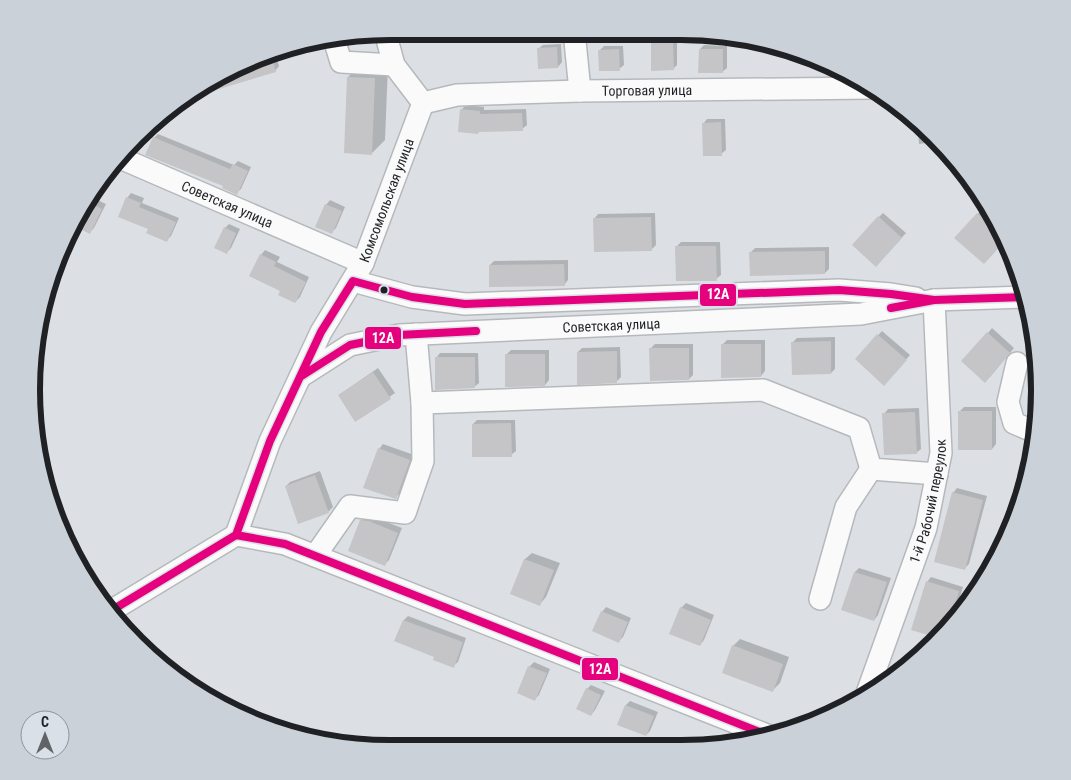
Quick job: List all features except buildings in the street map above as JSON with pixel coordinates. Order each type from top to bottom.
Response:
[{"type":"street","points":[[386,40],[394,65],[423,103]]},
{"type":"street","points":[[575,40],[580,91]]},
{"type":"street","points":[[336,45],[341,62],[394,65]]},
{"type":"street","name":"Торговая улица","points":[[423,103],[458,95],[580,91],[858,88]]},
{"type":"street","name":"Комсомольская улица","points":[[236,535],[270,441],[321,332],[358,272],[423,103]]},
{"type":"street","name":"Советская улица","points":[[126,161],[412,297],[465,304],[839,290],[934,300]]},
{"type":"street","name":"Советская улица","points":[[300,377],[350,345],[400,335],[861,314],[934,300],[1018,297]]},
{"type":"street","name":"1-й Рабочий переулок","points":[[870,684],[926,528],[941,453],[934,300]]},
{"type":"street","points":[[315,556],[350,506],[405,513],[423,461],[422,404],[416,334]]},
{"type":"street","points":[[1016,363],[1008,402],[1014,423],[1029,429]]},
{"type":"street","points":[[422,404],[763,390],[859,428],[871,469],[846,507],[820,599]]},
{"type":"street","points":[[871,469],[937,474]]},
{"type":"street","points":[[116,608],[236,535],[286,544],[757,731]]},
{"type":"transit line","name":"12А","points":[[236,535],[270,441],[321,332],[353,281],[412,297],[465,304],[839,290],[934,300]]},
{"type":"transit line","name":"12А","points":[[891,308],[934,300],[1018,297]]},
{"type":"transit line","name":"12А","points":[[300,377],[350,345],[399,335],[476,331]]},
{"type":"transit line","name":"12А","points":[[116,608],[236,535],[285,544],[757,731]]}]
